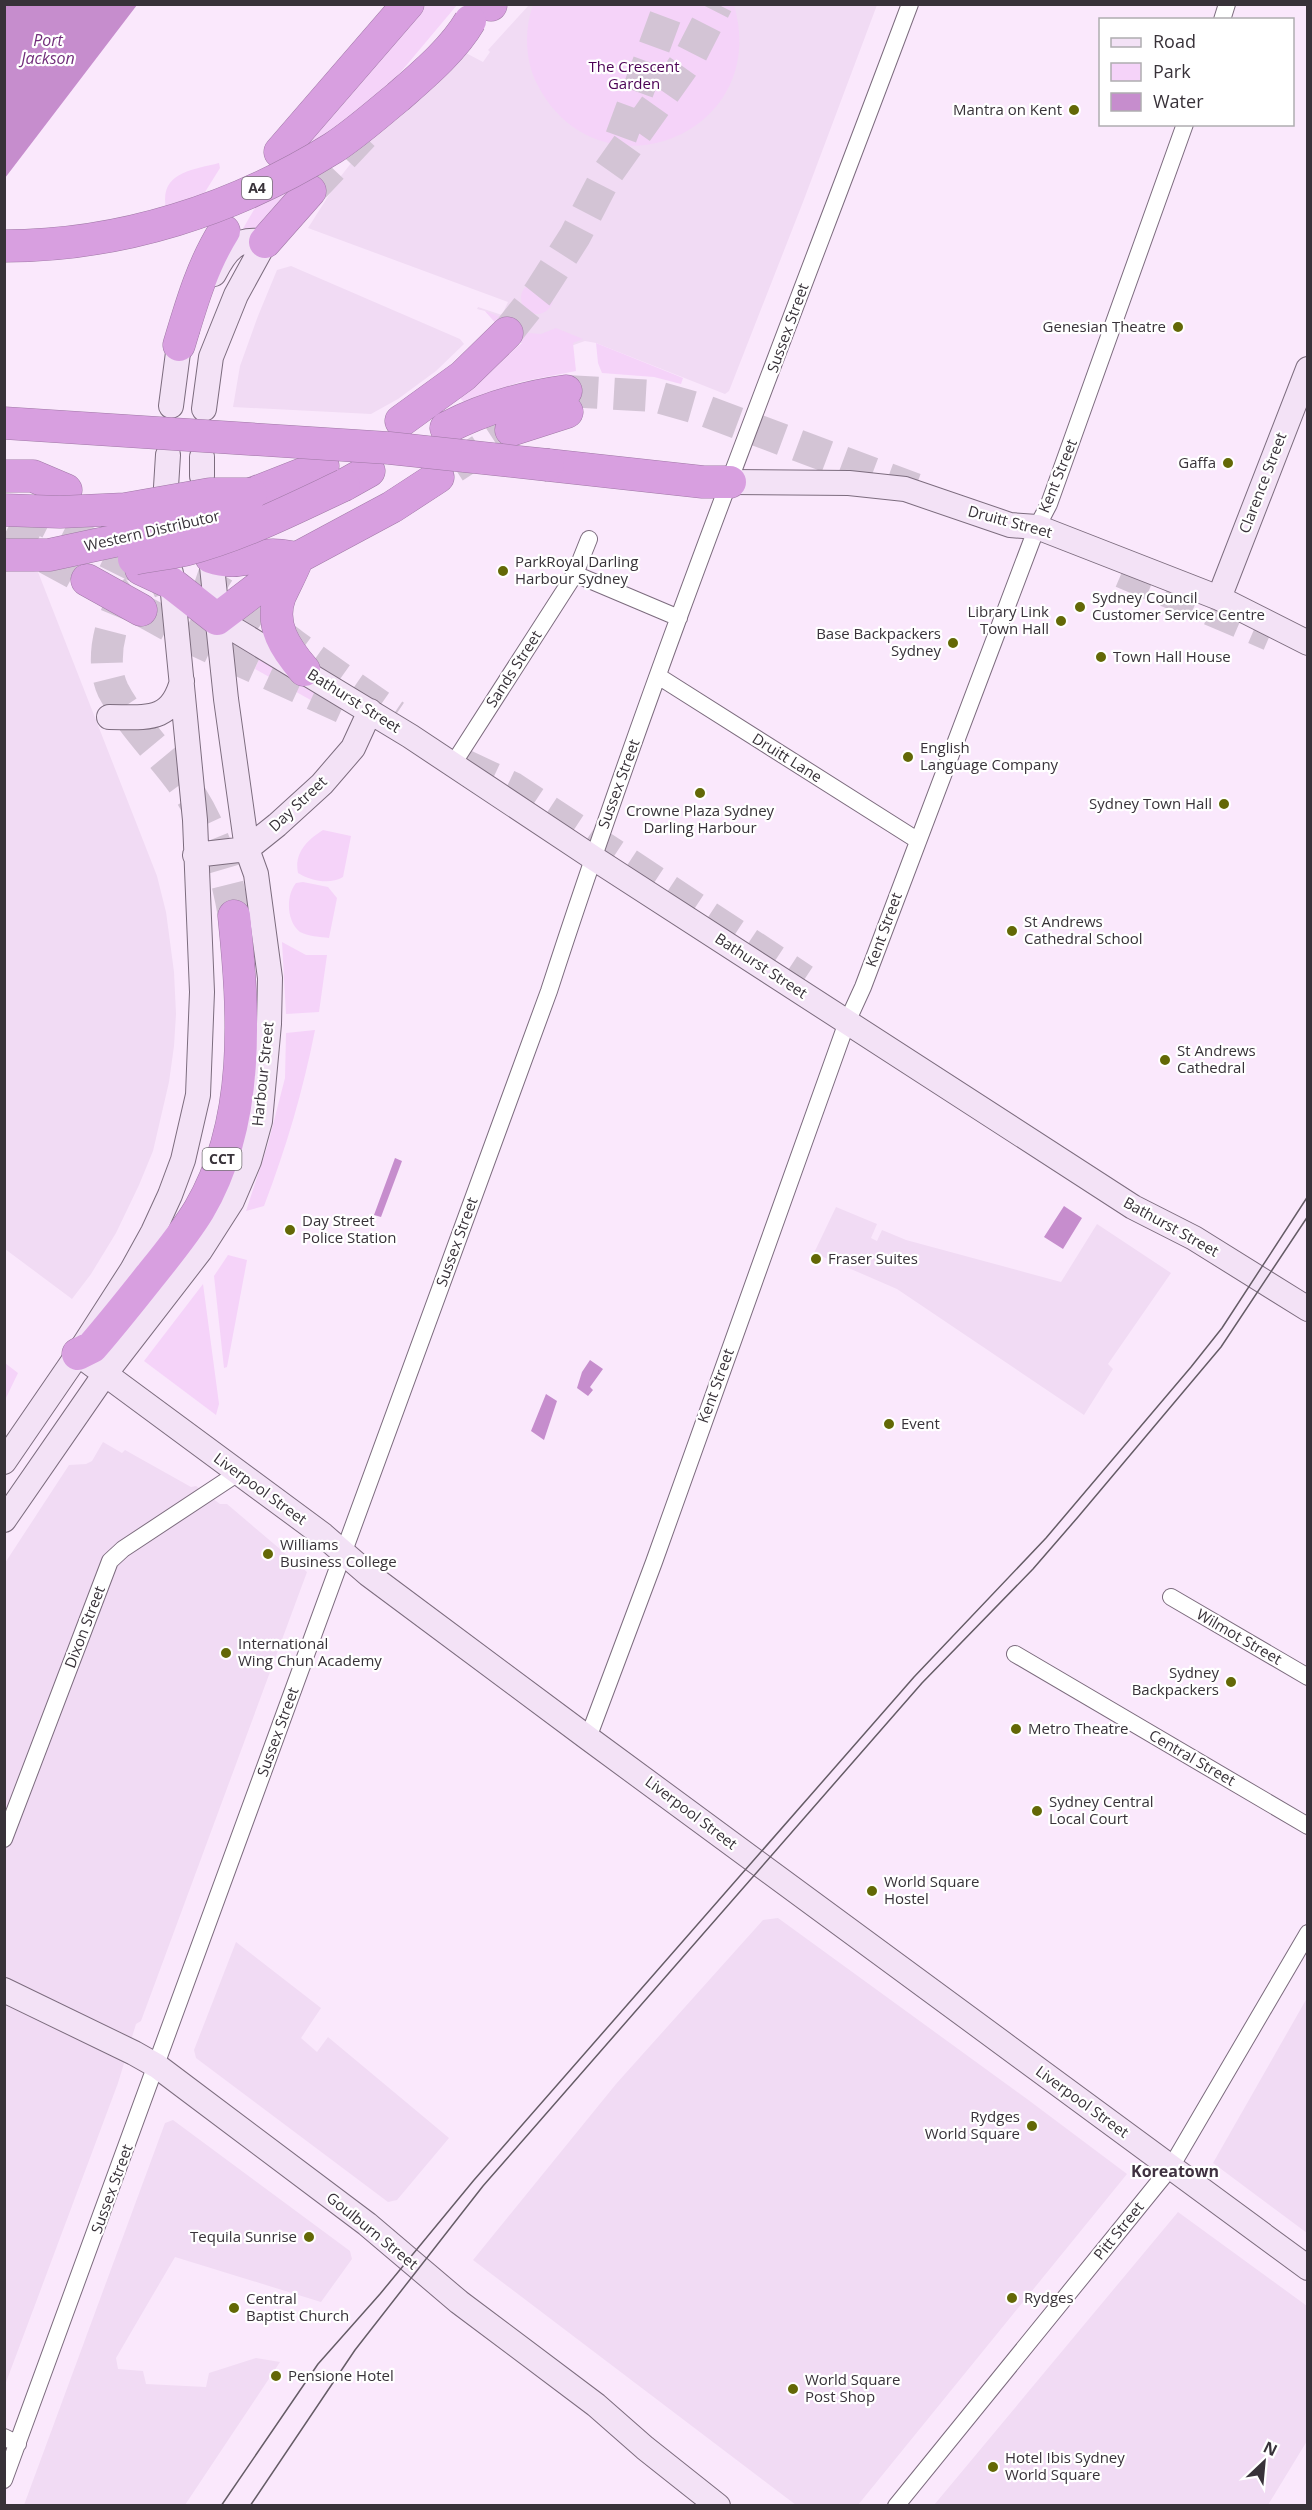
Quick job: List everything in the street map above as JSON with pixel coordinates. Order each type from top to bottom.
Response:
[{"type":"highway","points":[[280,152],[408,4]]},
{"type":"highway","name":"A4","points":[[4,246],[71,242],[141,230],[220,205],[291,172],[335,147],[413,84],[478,17]]},
{"type":"highway","points":[[265,242],[310,190]]},
{"type":"highway","points":[[179,345],[199,280],[210,253],[224,231]]},
{"type":"highway","points":[[400,421],[464,376],[507,333]]},
{"type":"highway","points":[[446,428],[478,411],[506,416],[534,395],[566,401]]},
{"type":"highway","points":[[4,423],[377,447],[704,482],[730,482]]},
{"type":"highway","name":"Western Distributor","points":[[4,555],[49,555],[220,518],[251,494],[323,466]]},
{"type":"highway","points":[[49,555],[101,565],[184,550],[263,522],[369,471]]},
{"type":"highway","points":[[4,476],[33,476],[66,490]]},
{"type":"highway","points":[[161,573],[217,619],[297,558],[392,507],[438,477]]},
{"type":"highway","points":[[4,510],[60,512],[125,509],[210,494],[251,494]]},
{"type":"highway","points":[[211,556],[222,560],[241,561],[273,555],[297,558]]},
{"type":"highway","points":[[297,558],[280,596],[276,613],[279,633],[288,651],[304,670]]},
{"type":"highway","points":[[87,580],[141,610]]},
{"type":"highway","name":"CCT","points":[[78,1354],[93,1347],[177,1242],[199,1210],[221,1160],[238,1092],[241,1046],[242,991],[234,916]]},
{"type":"main road","points":[[171,406],[179,345],[224,256],[240,242],[252,239],[265,242],[236,295],[214,348],[204,409]]},
{"type":"main road","name":"Clarence Street","points":[[1219,598],[1308,369]]},
{"type":"main road","points":[[166,487],[168,455]]},
{"type":"main road","name":"Druitt Street","points":[[730,482],[849,483],[896,488],[930,497],[1010,525],[1036,527],[1219,598],[1308,643]]},
{"type":"main road","name":"Harbour Street","points":[[4,1520],[105,1374],[200,1251],[232,1201],[249,1161],[260,1121],[269,1024],[270,978],[256,874],[247,849],[226,699],[211,556]]},
{"type":"main road","points":[[4,1462],[132,1270],[166,1204],[183,1160],[198,1095],[202,992],[195,819],[182,681],[161,573]]},
{"type":"main road","name":"Bathurst Street","points":[[217,619],[304,670],[453,764],[592,857],[1133,1207],[1194,1238],[1308,1309]]},
{"type":"main road","points":[[109,717],[157,714],[167,711],[174,704],[182,681]]},
{"type":"main road","name":"Day Street","points":[[247,849],[302,805],[322,784],[358,741],[370,711]]},
{"type":"main road","points":[[195,855],[247,849]]},
{"type":"main road","name":"Liverpool Street","points":[[78,1354],[323,1535],[343,1554],[588,1738],[1308,2268]]},
{"type":"main road","name":"Goulburn Street","points":[[4,1990],[157,2066],[367,2224],[459,2302],[596,2404],[645,2448],[718,2505]]},
{"type":"street","name":"Sussex Street","points":[[4,2480],[11,2441],[157,2066],[549,991],[592,857],[679,618],[910,4]]},
{"type":"street","name":"Kent Street","points":[[588,1738],[654,1562],[847,1022],[863,987],[1036,527],[1049,504],[1184,126]]},
{"type":"street","name":"Sands Street","points":[[453,764],[575,574],[589,538]]},
{"type":"street","points":[[575,574],[679,618]]},
{"type":"street","name":"Druitt Lane","points":[[658,676],[917,840]]},
{"type":"street","name":"Dixon Street","points":[[4,1839],[110,1562],[123,1549],[238,1473]]},
{"type":"street","name":"Wilmot Street","points":[[1171,1597],[1308,1677]]},
{"type":"street","name":"Central Street","points":[[1015,1654],[1308,1826]]},
{"type":"street","name":"Pitt Street","points":[[896,2505],[1171,2167],[1308,1933]]},
{"type":"shaded area","points":[[529,5],[877,5],[803,202],[729,391],[725,394],[596,343],[585,341],[568,347],[526,346],[501,329],[485,311],[477,309],[478,307],[502,315],[508,302],[308,228],[341,176],[366,144],[464,52],[483,62],[490,52],[488,50]]},
{"type":"shaded area","points":[[291,266],[460,339],[464,344],[436,371],[398,399],[371,414],[233,407],[240,366],[258,316],[277,270]]},
{"type":"shaded area","points":[[5,565],[38,572],[157,876],[166,912],[174,972],[176,1014],[174,1046],[169,1082],[153,1151],[116,1233],[91,1274],[72,1299],[5,1249]]},
{"type":"shaded area","points":[[836,1207],[877,1224],[871,1238],[877,1241],[882,1230],[906,1240],[1061,1282],[1097,1224],[1171,1273],[1108,1364],[1113,1369],[1084,1415],[897,1289],[814,1253]]},
{"type":"shaded area","points":[[103,1442],[122,1453],[125,1450],[191,1487],[196,1486],[220,1504],[227,1504],[307,1572],[141,2021],[136,2024],[118,2083],[5,2385],[5,1563],[69,1465],[86,1464],[92,1461]]},
{"type":"shaded area","points":[[778,1918],[1127,2174],[858,2505],[796,2505],[473,2260],[616,2084],[763,1920]]},
{"type":"shaded area","points":[[236,1942],[321,2008],[301,2038],[317,2052],[328,2037],[449,2138],[397,2200],[388,2202],[196,2058],[194,2050]]},
{"type":"shaded area","points":[[1307,1998],[1307,2233],[1213,2163]]},
{"type":"shaded area","points":[[173,2120],[350,2251],[352,2259],[321,2302],[175,2257],[116,2358],[118,2369],[143,2371],[146,2384],[206,2387],[209,2373],[256,2358],[280,2362],[185,2505],[24,2505],[165,2123]]},
{"type":"shaded area","points":[[1178,2212],[1307,2306],[1307,2441],[1268,2505],[934,2505]]},
{"type":"green space","points":[[426,5],[457,5],[394,80],[258,228],[238,237],[265,191]]},
{"type":"green space","name":"The Crescent Garden","points":[[533,5],[734,5],[739,51],[728,89],[704,119],[673,138],[636,146],[599,140],[565,120],[537,84],[530,65],[527,45],[528,25]]},
{"type":"green space","points":[[219,163],[220,168],[187,221],[166,209],[165,197],[173,180],[189,171]]},
{"type":"green space","points":[[537,282],[549,286],[553,298],[549,310],[537,314],[525,310],[521,298],[525,286]]},
{"type":"green space","points":[[485,311],[511,321],[519,329],[529,333],[541,334],[556,328],[583,339],[573,343],[576,371],[520,382],[464,402],[457,395],[522,343],[501,329]]},
{"type":"green space","points":[[596,343],[683,378],[681,384],[654,377],[602,373],[598,363]]},
{"type":"green space","points":[[259,659],[329,700],[325,708],[255,669]]},
{"type":"green space","points":[[323,830],[351,836],[343,877],[332,881],[315,880],[298,873],[300,853],[312,838]]},
{"type":"green space","points":[[303,882],[328,887],[337,898],[329,938],[300,932],[292,921],[289,908],[290,894],[296,883]]},
{"type":"green space","points":[[282,942],[306,955],[327,955],[319,1012],[286,1014]]},
{"type":"green space","points":[[315,1030],[293,1119],[264,1206],[246,1211],[268,1144],[285,1078],[286,1033]]},
{"type":"green space","points":[[228,1255],[247,1260],[227,1367],[224,1368],[214,1276]]},
{"type":"green space","points":[[203,1284],[219,1404],[216,1415],[144,1361]]},
{"type":"green space","points":[[5,1363],[18,1373],[5,1400]]},
{"type":"water","name":"Port Jackson","points":[[4,5],[137,5],[5,178]]},
{"type":"water","points":[[395,1158],[402,1161],[381,1217],[374,1215]]},
{"type":"water","points":[[1064,1206],[1082,1218],[1063,1249],[1044,1237]]},
{"type":"water","points":[[590,1360],[603,1369],[590,1387],[593,1390],[588,1396],[577,1388],[582,1372]]},
{"type":"water","points":[[546,1394],[557,1401],[544,1440],[531,1431]]},
{"type":"tunnel","points":[[621,137],[670,4]]},
{"type":"tunnel","points":[[507,333],[538,294],[575,236],[607,174],[691,55],[717,4]]},
{"type":"tunnel","points":[[310,191],[363,135]]},
{"type":"tunnel","points":[[566,391],[654,396],[703,410],[915,489]]},
{"type":"tunnel","points":[[454,467],[511,430]]},
{"type":"tunnel","points":[[21,509],[141,569]]},
{"type":"tunnel","points":[[4,535],[87,580]]},
{"type":"tunnel","points":[[1122,572],[1270,635]]},
{"type":"tunnel","points":[[234,916],[221,862],[200,812],[181,781],[136,725],[113,690],[108,671],[107,650],[114,620],[123,603],[137,589],[154,580],[173,577],[196,580],[240,605],[395,716]]},
{"type":"tunnel","points":[[141,610],[195,640],[370,720]]},
{"type":"tunnel","points":[[464,765],[513,788],[804,980]]},
{"type":"tram line","points":[[221,2506],[318,2364],[380,2294],[474,2180],[914,1677],[1046,1538],[1191,1367],[1222,1328],[1308,1196]]},
{"type":"tram line","points":[[250,2506],[355,2350],[483,2186],[922,1683],[1033,1569],[1078,1517],[1221,1347],[1308,1216]]},
{"type":"place","name":"Mantra on Kent","points":[[1074,110]]},
{"type":"place","name":"Genesian Theatre","points":[[1178,327]]},
{"type":"place","name":"Gaffa","points":[[1228,463]]},
{"type":"place","name":"ParkRoyal Darling Harbour Sydney","points":[[503,571]]},
{"type":"place","name":"Sydney Council Customer Service Centre","points":[[1080,607]]},
{"type":"place","name":"Library Link Town Hall","points":[[1061,621]]},
{"type":"place","name":"Base Backpackers Sydney","points":[[953,643]]},
{"type":"place","name":"Town Hall House","points":[[1101,657]]},
{"type":"place","name":"English Language Company","points":[[908,757]]},
{"type":"place","name":"Crowne Plaza Sydney Darling Harbour","points":[[700,793]]},
{"type":"place","name":"Sydney Town Hall","points":[[1224,804]]},
{"type":"place","name":"St Andrews Cathedral School","points":[[1012,931]]},
{"type":"place","name":"St Andrews Cathedral","points":[[1165,1060]]},
{"type":"place","name":"Day Street Police Station","points":[[290,1230]]},
{"type":"place","name":"Fraser Suites","points":[[816,1259]]},
{"type":"place","name":"Event","points":[[889,1424]]},
{"type":"place","name":"Williams Business College","points":[[268,1554]]},
{"type":"place","name":"International Wing Chun Academy","points":[[226,1653]]},
{"type":"place","name":"Sydney Backpackers","points":[[1231,1682]]},
{"type":"place","name":"Metro Theatre","points":[[1016,1729]]},
{"type":"place","name":"Sydney Central Local Court","points":[[1037,1811]]},
{"type":"place","name":"World Square Hostel","points":[[872,1891]]},
{"type":"place","name":"Rydges World Square","points":[[1032,2126]]},
{"type":"place","name":"Tequila Sunrise","points":[[309,2237]]},
{"type":"place","name":"Rydges","points":[[1012,2298]]},
{"type":"place","name":"Central Baptist Church","points":[[234,2308]]},
{"type":"place","name":"Pensione Hotel","points":[[276,2376]]},
{"type":"place","name":"World Square Post Shop","points":[[793,2389]]},
{"type":"place","name":"Hotel Ibis Sydney World Square","points":[[993,2467]]},
{"type":"district","name":"Koreatown","points":[[1175,2171]]}]
